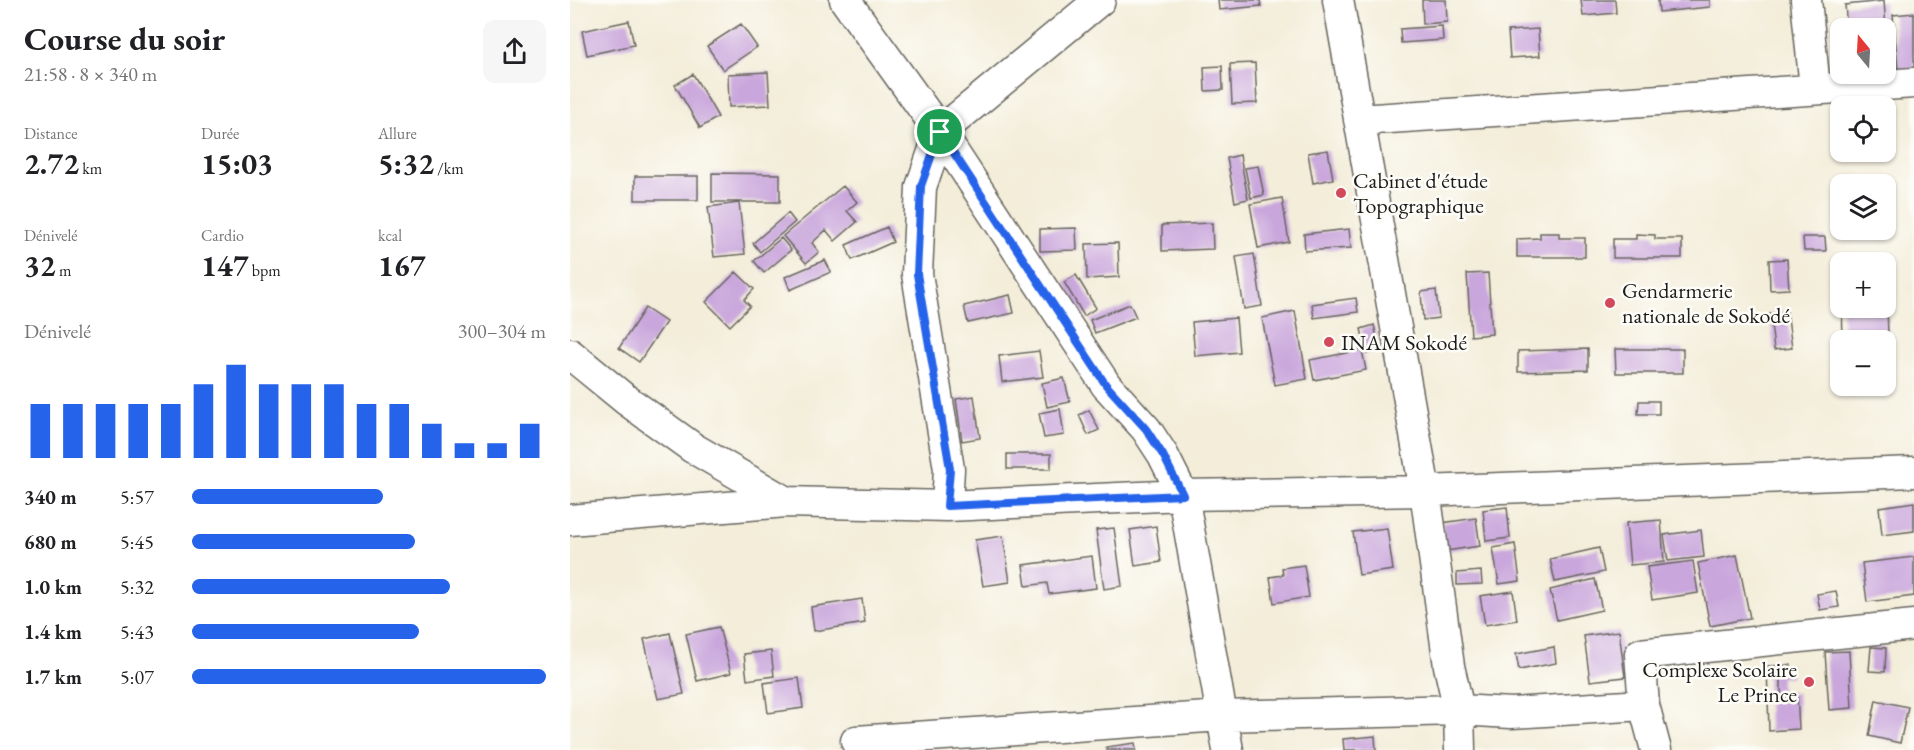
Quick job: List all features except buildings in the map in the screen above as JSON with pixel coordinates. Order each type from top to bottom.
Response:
[{"type":"street","points":[[844,0],[940,132],[1106,385],[1146,429],[1163,455],[1183,495],[1228,750]]},
{"type":"street","points":[[947,506],[950,469],[917,274],[921,186],[940,132],[1100,0]]},
{"type":"street","points":[[1338,0],[1425,491],[1449,666],[1460,710],[1460,750]]},
{"type":"street","points":[[1806,0],[1815,88]]},
{"type":"street","points":[[1359,120],[1914,83]]},
{"type":"street","points":[[570,354],[625,399],[693,448],[786,502]]},
{"type":"street","points":[[570,520],[786,502],[947,506],[1183,495],[1425,491],[1914,472]]},
{"type":"street","points":[[1656,750],[1644,705],[1640,654],[1914,625]]},
{"type":"street","points":[[861,750],[856,741],[1222,716],[1460,710],[1511,713],[1644,705]]},
{"type":"place","name":"Cabinet d'étude Topographique","points":[[1341,193]]},
{"type":"place","name":"Gendarmerie nationale de Sokodé","points":[[1610,303]]},
{"type":"place","name":"INAM Sokodé","points":[[1329,342]]},
{"type":"place","name":"Complexe Scolaire Le Prince","points":[[1809,682]]},
{"type":"route","points":[[940,132],[1106,385],[1146,429],[1163,455],[1183,495],[947,506],[950,469],[917,274],[921,186],[940,132]]}]
